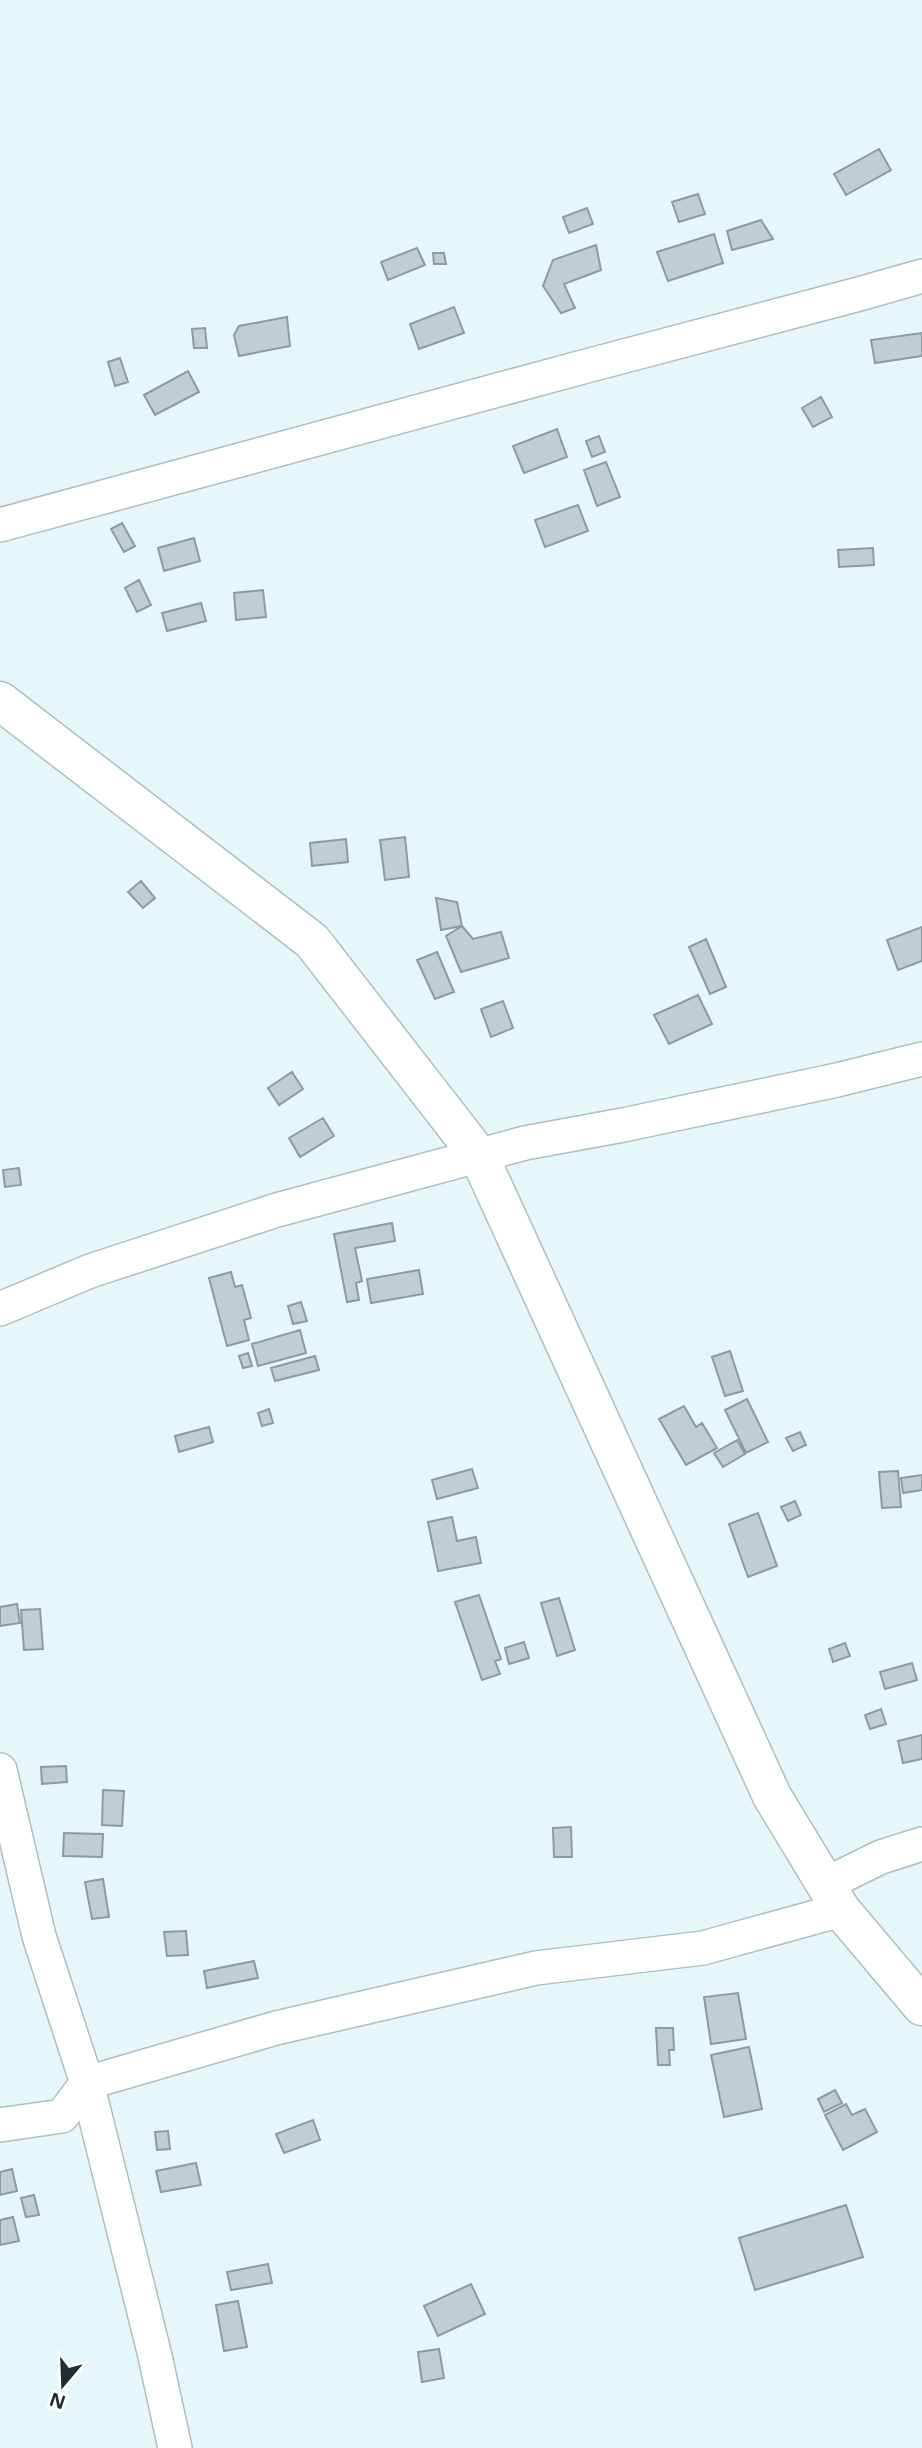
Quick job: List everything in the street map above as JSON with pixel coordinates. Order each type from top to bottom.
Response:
[{"type":"street","points":[[0,525],[922,276]]},
{"type":"street","points":[[0,701],[312,941],[479,1156],[772,1796],[834,1897],[922,2006]]},
{"type":"street","points":[[0,1309],[90,1271],[277,1210],[526,1143],[650,1120],[922,1059]]},
{"type":"street","points":[[0,1770],[39,1936],[87,2082],[175,2448]]},
{"type":"street","points":[[0,2125],[62,2116],[87,2082],[276,2028],[536,1968],[703,1948],[834,1897],[881,1857],[922,1844]]},
{"type":"building","points":[[879,149],[891,170],[846,195],[834,174]]},
{"type":"building","points":[[698,194],[705,214],[679,222],[672,202]]},
{"type":"building","points":[[587,208],[593,224],[569,233],[563,217]]},
{"type":"building","points":[[761,220],[773,239],[732,250],[727,231]]},
{"type":"building","points":[[714,234],[723,263],[668,281],[657,252]]},
{"type":"building","points":[[596,245],[601,270],[564,284],[575,308],[561,313],[543,286],[553,260]]},
{"type":"building","points":[[417,248],[425,265],[388,280],[381,262]]},
{"type":"building","points":[[433,253],[444,253],[446,264],[434,264]]},
{"type":"building","points":[[454,307],[464,333],[419,349],[410,324]]},
{"type":"building","points":[[287,317],[290,346],[239,356],[234,335],[239,326]]},
{"type":"building","points":[[205,328],[207,348],[194,348],[192,329]]},
{"type":"building","points":[[922,333],[922,356],[875,363],[871,340]]},
{"type":"building","points":[[120,358],[128,382],[115,386],[108,362]]},
{"type":"building","points":[[188,371],[199,392],[155,415],[144,395]]},
{"type":"building","points":[[821,397],[832,417],[813,427],[802,408]]},
{"type":"building","points":[[557,429],[567,457],[524,473],[513,446]]},
{"type":"building","points":[[599,436],[605,452],[592,457],[586,441]]},
{"type":"building","points":[[606,462],[620,497],[597,506],[584,470]]},
{"type":"building","points":[[578,505],[588,531],[545,547],[535,520]]},
{"type":"building","points":[[122,523],[135,546],[124,552],[111,529]]},
{"type":"building","points":[[194,538],[200,561],[164,571],[158,548]]},
{"type":"building","points":[[873,548],[874,565],[839,567],[838,550]]},
{"type":"building","points":[[139,580],[151,605],[137,612],[125,588]]},
{"type":"building","points":[[263,590],[266,617],[236,620],[234,593]]},
{"type":"building","points":[[201,603],[206,621],[167,631],[162,613]]},
{"type":"building","points":[[405,837],[409,877],[385,880],[380,840]]},
{"type":"building","points":[[346,839],[348,862],[312,866],[310,843]]},
{"type":"building","points":[[141,881],[155,898],[143,908],[128,892]]},
{"type":"building","points":[[436,898],[457,902],[462,926],[441,930]]},
{"type":"building","points":[[462,926],[473,939],[501,932],[509,958],[461,972],[446,936]]},
{"type":"building","points":[[922,927],[922,961],[898,970],[887,940]]},
{"type":"building","points":[[706,939],[726,987],[710,994],[689,947]]},
{"type":"building","points":[[437,952],[454,992],[435,999],[417,960]]},
{"type":"building","points":[[698,995],[712,1024],[669,1044],[654,1015]]},
{"type":"building","points":[[503,1001],[513,1028],[491,1037],[481,1009]]},
{"type":"building","points":[[292,1072],[303,1089],[279,1105],[268,1088]]},
{"type":"building","points":[[323,1118],[334,1136],[300,1157],[289,1138]]},
{"type":"building","points":[[19,1168],[21,1185],[5,1187],[3,1170]]},
{"type":"building","points":[[392,1223],[395,1241],[355,1248],[362,1281],[356,1283],[359,1300],[347,1302],[334,1234]]},
{"type":"building","points":[[419,1270],[423,1294],[371,1303],[367,1279]]},
{"type":"building","points":[[231,1272],[235,1287],[242,1285],[251,1318],[244,1320],[249,1340],[227,1346],[209,1278]]},
{"type":"building","points":[[301,1302],[307,1321],[293,1324],[288,1306]]},
{"type":"building","points":[[300,1330],[306,1353],[258,1366],[252,1344]]},
{"type":"building","points":[[730,1351],[743,1391],[725,1396],[712,1357]]},
{"type":"building","points":[[248,1353],[252,1366],[243,1368],[239,1356]]},
{"type":"building","points":[[315,1356],[319,1370],[275,1381],[271,1368]]},
{"type":"building","points":[[747,1399],[768,1442],[746,1453],[725,1410]]},
{"type":"building","points":[[684,1406],[696,1427],[702,1423],[717,1448],[686,1465],[659,1419]]},
{"type":"building","points":[[269,1409],[273,1423],[262,1426],[258,1413]]},
{"type":"building","points":[[209,1427],[213,1442],[179,1452],[175,1436]]},
{"type":"building","points":[[800,1432],[806,1445],[793,1451],[786,1438]]},
{"type":"building","points":[[737,1440],[745,1454],[723,1467],[714,1453]]},
{"type":"building","points":[[472,1469],[478,1488],[437,1499],[432,1480]]},
{"type":"building","points":[[898,1471],[901,1507],[882,1508],[879,1472]]},
{"type":"building","points":[[922,1475],[922,1490],[903,1493],[901,1478]]},
{"type":"building","points":[[795,1501],[801,1515],[788,1521],[781,1507]]},
{"type":"building","points":[[758,1513],[777,1566],[748,1577],[729,1524]]},
{"type":"building","points":[[452,1517],[457,1541],[476,1537],[481,1563],[438,1571],[428,1522]]},
{"type":"building","points":[[479,1595],[501,1659],[495,1661],[500,1674],[482,1680],[455,1602]]},
{"type":"building","points":[[559,1598],[575,1650],[557,1656],[541,1603]]},
{"type":"building","points":[[17,1604],[20,1623],[0,1626],[0,1607]]},
{"type":"building","points":[[40,1609],[43,1649],[24,1650],[21,1610]]},
{"type":"building","points":[[524,1642],[529,1658],[509,1664],[505,1648]]},
{"type":"building","points":[[845,1643],[850,1656],[833,1662],[829,1649]]},
{"type":"building","points":[[912,1663],[917,1680],[885,1689],[880,1672]]},
{"type":"building","points":[[881,1709],[886,1724],[870,1729],[865,1715]]},
{"type":"building","points":[[922,1735],[922,1759],[903,1763],[898,1741]]},
{"type":"building","points":[[66,1766],[67,1782],[42,1784],[41,1767]]},
{"type":"building","points":[[103,1790],[124,1791],[122,1826],[102,1825]]},
{"type":"building","points":[[571,1827],[572,1857],[554,1857],[553,1828]]},
{"type":"building","points":[[64,1833],[103,1834],[102,1857],[63,1856]]},
{"type":"building","points":[[103,1879],[109,1917],[92,1919],[85,1882]]},
{"type":"building","points":[[186,1931],[188,1955],[167,1956],[164,1932]]},
{"type":"building","points":[[254,1961],[258,1978],[207,1988],[204,1971]]},
{"type":"building","points":[[738,1993],[746,2039],[711,2044],[704,1997]]},
{"type":"building","points":[[656,2028],[673,2028],[674,2050],[669,2050],[670,2065],[658,2065]]},
{"type":"building","points":[[749,2047],[762,2109],[724,2117],[711,2055]]},
{"type":"building","points":[[835,2090],[842,2103],[824,2112],[818,2099]]},
{"type":"building","points":[[846,2104],[852,2115],[865,2109],[877,2132],[843,2150],[825,2115]]},
{"type":"building","points":[[313,2120],[320,2140],[284,2153],[276,2134]]},
{"type":"building","points":[[168,2131],[170,2149],[157,2150],[155,2132]]},
{"type":"building","points":[[196,2163],[201,2185],[161,2192],[156,2171]]},
{"type":"building","points":[[12,2169],[17,2191],[0,2195],[0,2172]]},
{"type":"building","points":[[34,2195],[39,2215],[26,2217],[21,2198]]},
{"type":"building","points":[[846,2205],[863,2257],[755,2290],[739,2238]]},
{"type":"building","points":[[13,2217],[19,2241],[0,2245],[0,2220]]},
{"type":"building","points":[[268,2264],[272,2283],[231,2290],[227,2272]]},
{"type":"building","points":[[471,2284],[485,2314],[438,2336],[424,2306]]},
{"type":"building","points":[[238,2301],[247,2347],[224,2351],[216,2305]]},
{"type":"building","points":[[439,2349],[444,2378],[422,2382],[418,2352]]}]
